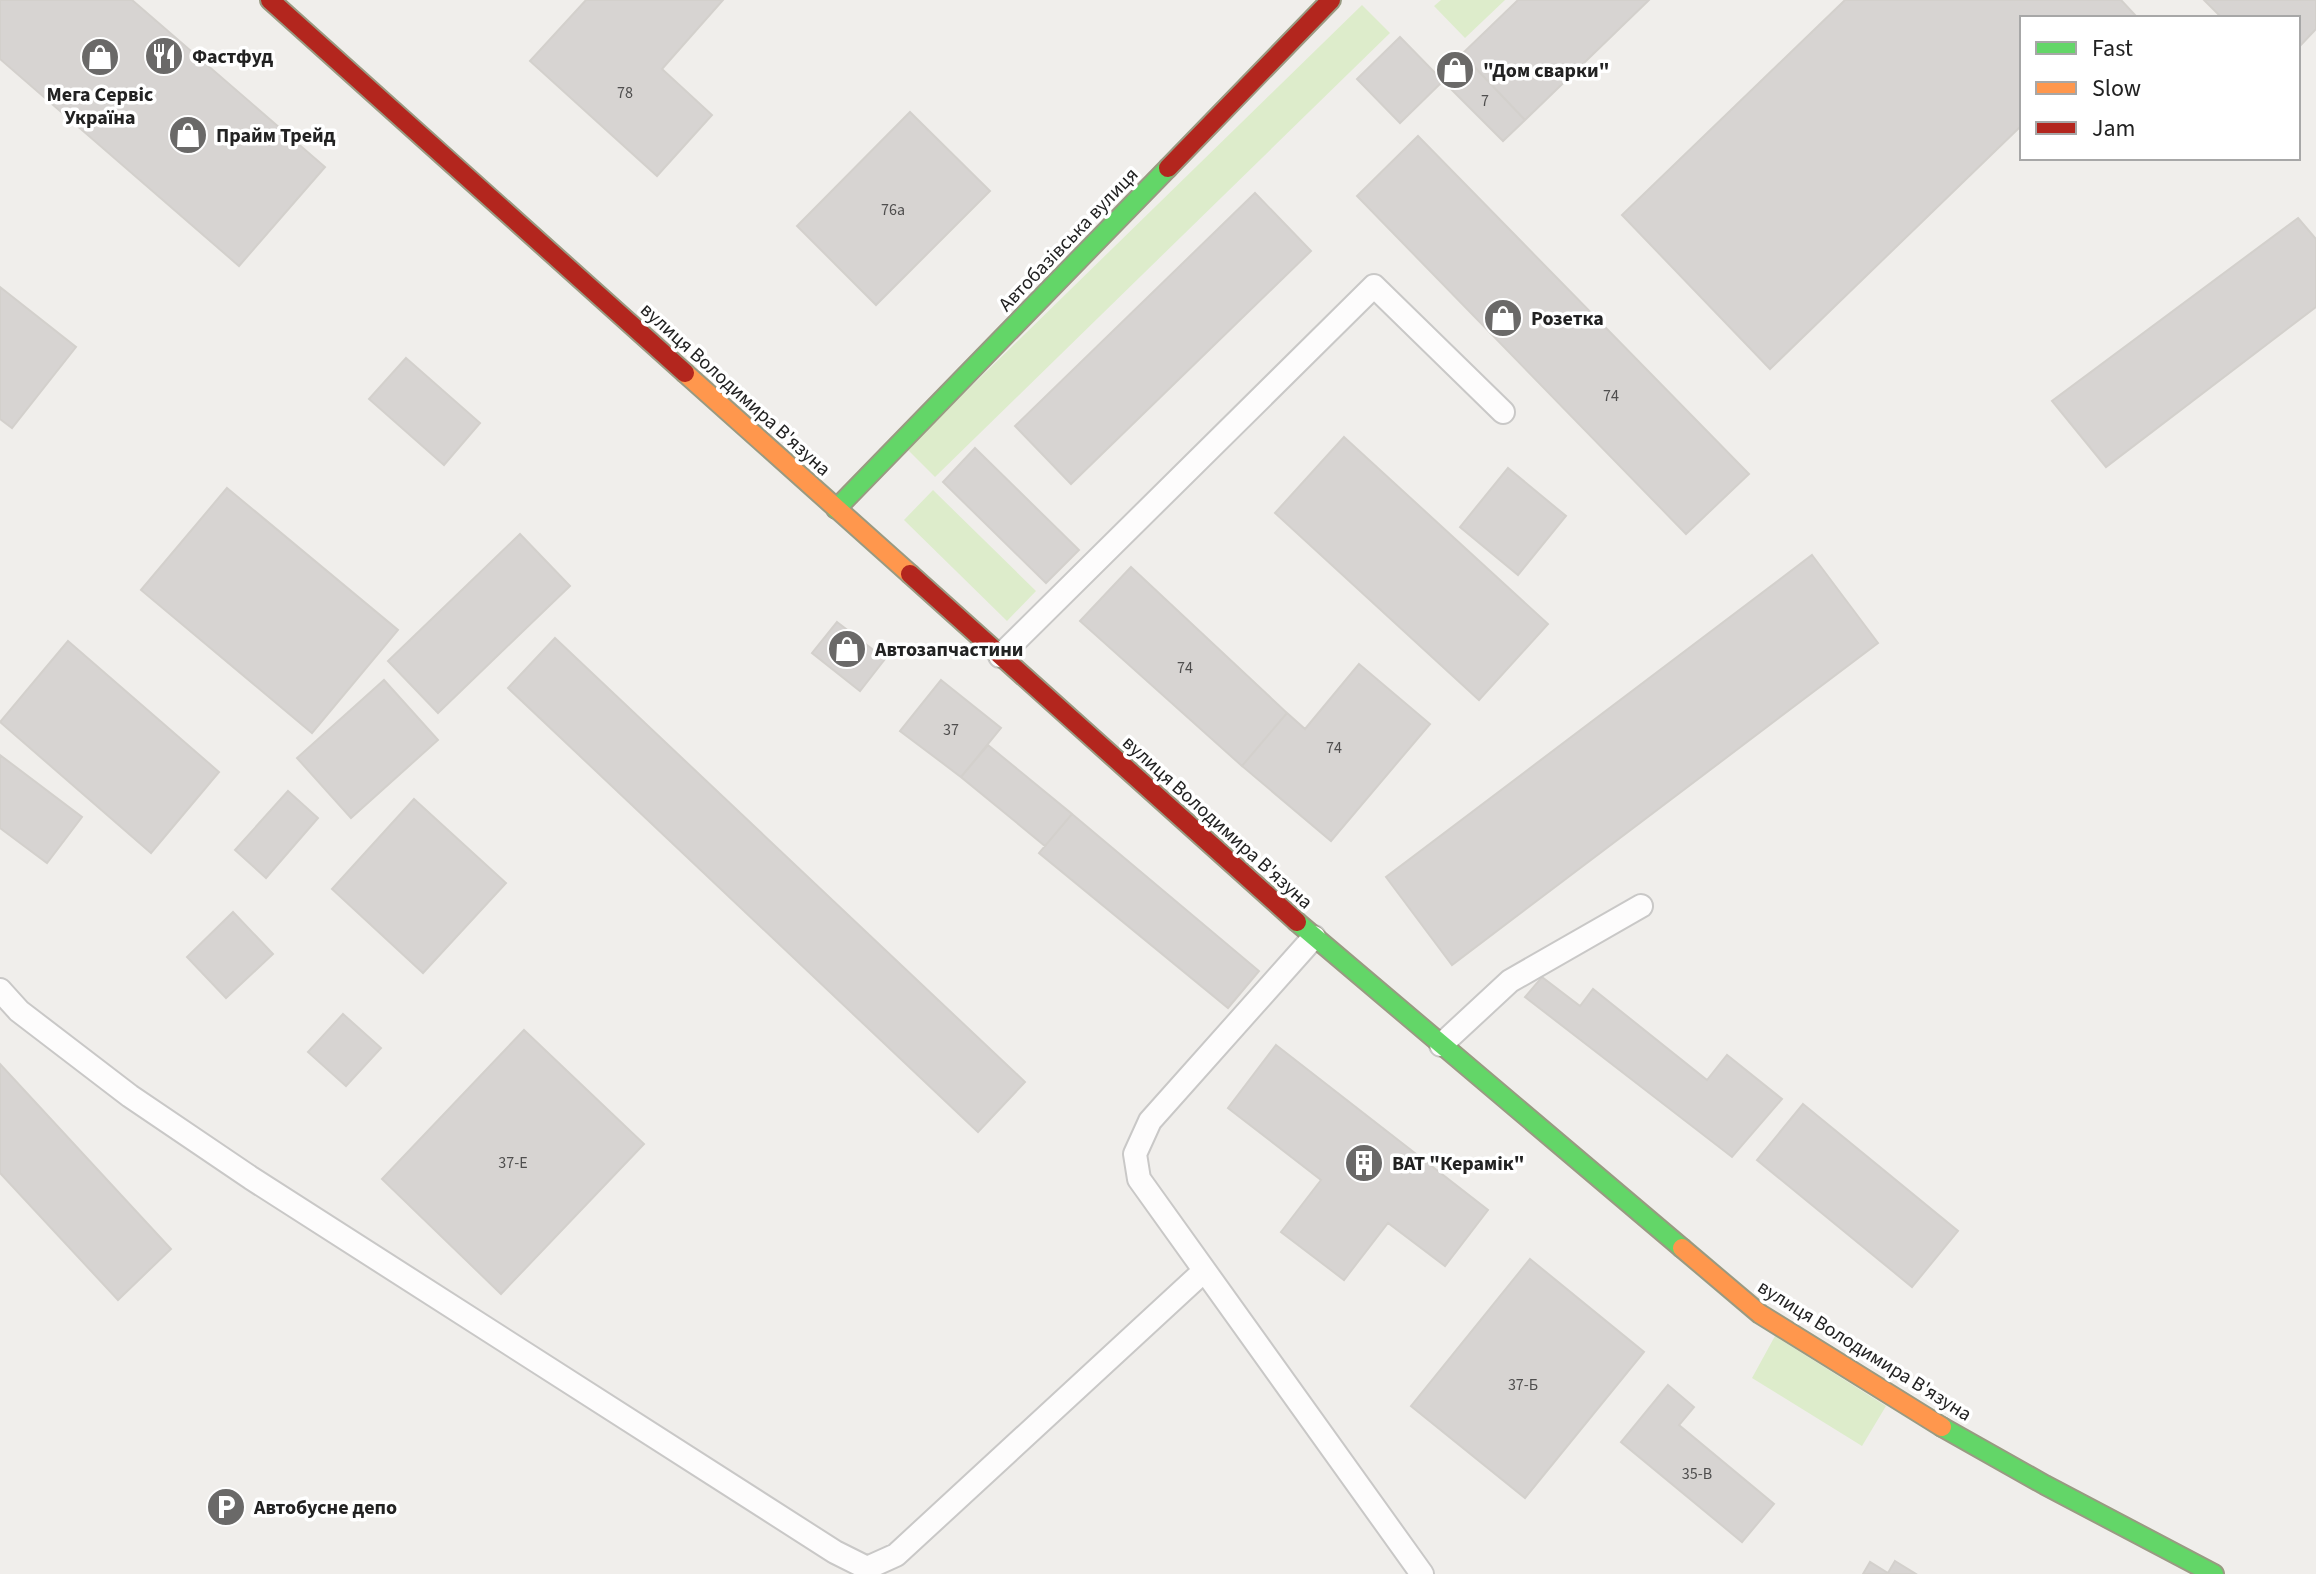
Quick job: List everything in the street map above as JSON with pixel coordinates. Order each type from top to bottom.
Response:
[{"type":"main road","name":"вулиця Володимира В'язуна","points":[[270,0],[1314,937],[1760,1314],[1941,1426],[2214,1574]]},
{"type":"main road","name":"Автобазівська вулиця","points":[[836,509],[1331,0]]},
{"type":"lane","points":[[1000,656],[1374,286],[1503,412]]},
{"type":"lane","points":[[1441,1045],[1510,981],[1641,906]]},
{"type":"lane","points":[[1314,937],[1150,1121],[1135,1154],[1139,1179],[1422,1574]]},
{"type":"lane","points":[[0,990],[19,1011],[130,1096],[251,1178],[835,1552],[867,1568],[896,1555],[1204,1271]]},
{"type":"green space","points":[[1441,0],[1505,0],[1465,38],[1434,6]]},
{"type":"green space","points":[[1362,5],[1390,33],[935,477],[907,449]]},
{"type":"green space","points":[[933,490],[1036,591],[1007,621],[904,520]]},
{"type":"green space","points":[[1775,1336],[1886,1406],[1862,1446],[1752,1378]]},
{"type":"building","points":[[0,0],[132,0],[325,167],[239,266],[0,59]]},
{"type":"building","points":[[586,0],[723,0],[662,69],[712,115],[657,176],[530,61]]},
{"type":"building","points":[[1518,0],[1649,0],[1525,120],[1462,54]]},
{"type":"building","points":[[1845,0],[2121,0],[2135,15],[2020,16],[2020,127],[1770,369],[1622,215]]},
{"type":"building","points":[[2204,0],[2316,0],[2316,29],[2300,46],[2300,16],[2220,16]]},
{"type":"building","points":[[1400,37],[1443,81],[1400,123],[1357,79]]},
{"type":"building","points":[[1467,59],[1525,120],[1503,141],[1443,81]]},
{"type":"building","points":[[910,112],[990,191],[876,305],[797,226]]},
{"type":"building","points":[[1418,136],[1749,474],[1686,534],[1357,196]]},
{"type":"building","points":[[1255,193],[1311,251],[1071,484],[1015,426]]},
{"type":"building","points":[[2298,218],[2316,239],[2316,307],[2106,467],[2052,401]]},
{"type":"building","points":[[0,287],[76,347],[12,428],[0,419]]},
{"type":"building","points":[[406,358],[480,423],[444,465],[369,399]]},
{"type":"building","points":[[1344,437],[1548,624],[1479,700],[1275,513]]},
{"type":"building","points":[[975,448],[1079,550],[1046,583],[943,482]]},
{"type":"building","points":[[1508,468],[1566,516],[1518,575],[1460,527]]},
{"type":"building","points":[[227,488],[398,630],[312,733],[141,590]]},
{"type":"building","points":[[520,534],[570,586],[438,713],[388,661]]},
{"type":"building","points":[[1812,555],[1878,643],[1452,965],[1386,877]]},
{"type":"building","points":[[1131,567],[1287,713],[1242,766],[1080,621]]},
{"type":"building","points":[[837,622],[885,659],[860,691],[812,653]]},
{"type":"building","points":[[555,638],[1025,1082],[978,1132],[508,688]]},
{"type":"building","points":[[68,641],[219,772],[151,853],[0,722]]},
{"type":"building","points":[[1359,664],[1430,724],[1331,841],[1242,766],[1287,713],[1305,729]]},
{"type":"building","points":[[384,680],[438,740],[351,818],[297,758]]},
{"type":"building","points":[[941,680],[1001,728],[961,777],[900,731]]},
{"type":"building","points":[[988,745],[1072,814],[1045,846],[961,777]]},
{"type":"building","points":[[0,755],[82,817],[47,863],[0,828]]},
{"type":"building","points":[[288,791],[318,818],[266,878],[235,850]]},
{"type":"building","points":[[414,799],[506,883],[423,973],[332,889]]},
{"type":"building","points":[[1072,814],[1259,971],[1228,1008],[1039,853]]},
{"type":"building","points":[[233,912],[273,954],[226,998],[187,957]]},
{"type":"building","points":[[1542,977],[1580,1006],[1593,989],[1707,1080],[1727,1055],[1782,1099],[1732,1157],[1525,997]]},
{"type":"building","points":[[343,1014],[381,1048],[346,1086],[308,1052]]},
{"type":"building","points":[[524,1030],[644,1144],[501,1294],[382,1179]]},
{"type":"building","name":"ВАТ \"Керамік\"","points":[[1276,1045],[1488,1210],[1445,1266],[1388,1223],[1344,1280],[1281,1232],[1321,1180],[1228,1108]]},
{"type":"building","points":[[0,1064],[171,1249],[118,1300],[0,1173]]},
{"type":"building","points":[[1803,1104],[1958,1231],[1912,1287],[1757,1160]]},
{"type":"building","points":[[1530,1259],[1644,1352],[1525,1498],[1411,1406]]},
{"type":"building","points":[[1668,1385],[1694,1407],[1679,1425],[1774,1504],[1742,1542],[1621,1442]]},
{"type":"building","points":[[1895,1561],[1916,1574],[1863,1574],[1870,1562],[1888,1573]]},
{"type":"traffic: fast","points":[[836,509],[1168,168]]},
{"type":"traffic: fast","points":[[1297,922],[1682,1248]]},
{"type":"traffic: fast","points":[[1942,1427],[2214,1574]]},
{"type":"traffic: slow","points":[[685,373],[910,574]]},
{"type":"traffic: slow","points":[[1682,1248],[1760,1314],[1942,1427]]},
{"type":"traffic: jam","points":[[270,0],[685,373]]},
{"type":"traffic: jam","points":[[1168,168],[1331,0]]},
{"type":"traffic: jam","points":[[910,574],[1297,922]]},
{"type":"place","name":"Фастфуд","points":[[164,56]]},
{"type":"place","name":"Мега Сервіс Україна","points":[[100,57]]},
{"type":"place","name":"\"Дом сварки\"","points":[[1455,70]]},
{"type":"place","name":"Прайм Трейд","points":[[188,135]]},
{"type":"place","name":"Розетка","points":[[1503,318]]},
{"type":"place","name":"Автозапчастини","points":[[847,649]]},
{"type":"place","name":"ВАТ \"Керамік\"","points":[[1364,1163]]},
{"type":"place","name":"Автобусне депо","points":[[226,1507]]}]
